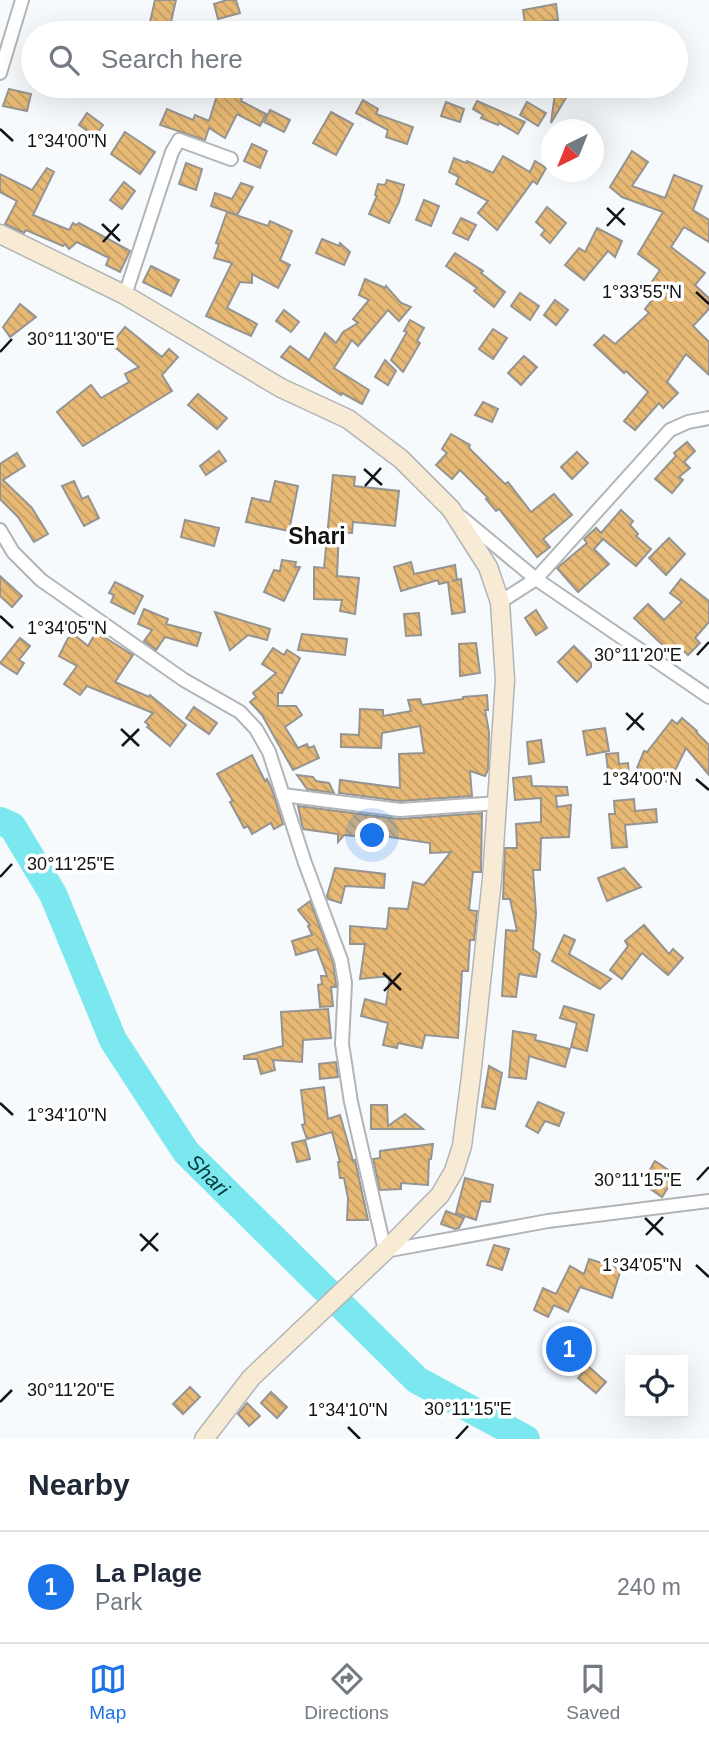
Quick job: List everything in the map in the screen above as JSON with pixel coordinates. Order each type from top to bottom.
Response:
[{"type":"street","points":[[0,73],[22,0]]},
{"type":"street","points":[[125,295],[172,152],[179,140],[231,159]]},
{"type":"street","points":[[0,234],[125,295],[281,388],[348,419],[401,459],[452,509],[536,579],[709,697]]},
{"type":"street","points":[[500,603],[536,579],[670,430],[688,422],[709,418]]},
{"type":"street","points":[[204,1439],[251,1378],[440,1195],[454,1171],[461,1146],[492,879],[505,680],[500,603],[488,567],[452,509]]},
{"type":"street","points":[[0,530],[13,552],[41,580],[184,680],[240,712],[256,729],[269,752],[305,863],[341,960],[345,983],[342,1044],[351,1102],[385,1251]]},
{"type":"street","points":[[283,795],[400,810],[498,803]]},
{"type":"street","points":[[385,1251],[548,1222],[709,1201]]},
{"type":"building","points":[[155,0],[176,0],[171,21],[150,21]]},
{"type":"building","points":[[236,0],[240,13],[218,19],[214,4]]},
{"type":"building","points":[[556,4],[558,20],[525,21],[523,10]]},
{"type":"building","points":[[9,89],[21,92],[21,98],[30,98],[27,111],[3,106]]},
{"type":"building","points":[[216,98],[242,98],[241,101],[266,114],[260,126],[237,114],[225,138],[209,128],[205,140],[160,125],[167,109],[193,120],[195,115],[209,121]]},
{"type":"building","points":[[554,98],[566,98],[553,119],[552,119]]},
{"type":"building","points":[[363,100],[378,109],[376,114],[413,127],[407,144],[386,137],[388,130],[356,113]]},
{"type":"building","points":[[477,101],[525,122],[518,134],[499,123],[498,125],[481,118],[483,115],[473,109]]},
{"type":"building","points":[[446,102],[464,109],[460,122],[441,116]]},
{"type":"building","points":[[527,102],[546,113],[538,126],[520,115]]},
{"type":"building","points":[[270,110],[290,120],[284,132],[264,122]]},
{"type":"building","points":[[331,112],[353,124],[336,155],[313,143]]},
{"type":"building","points":[[87,113],[103,125],[95,136],[79,125]]},
{"type":"building","points":[[125,132],[155,152],[140,174],[111,154]]},
{"type":"building","points":[[252,144],[267,151],[260,168],[244,161]]},
{"type":"building","points":[[632,151],[648,162],[632,186],[665,198],[674,175],[702,186],[693,210],[709,220],[709,242],[684,227],[671,247],[705,273],[695,285],[709,298],[709,309],[693,326],[709,342],[709,375],[686,354],[667,382],[678,393],[663,408],[659,403],[635,430],[624,421],[648,392],[594,345],[604,335],[615,344],[649,313],[645,309],[658,293],[649,286],[660,270],[638,254],[663,212],[622,197],[610,187]]},
{"type":"building","points":[[503,156],[530,172],[535,161],[541,165],[541,177],[537,184],[533,181],[497,230],[478,213],[488,201],[456,184],[459,177],[449,172],[454,158],[493,173]]},
{"type":"building","points":[[186,163],[202,169],[196,190],[179,184]]},
{"type":"building","points":[[47,168],[54,172],[33,215],[69,230],[73,223],[79,223],[130,251],[120,272],[106,265],[109,258],[77,242],[69,249],[65,244],[63,246],[26,230],[24,233],[5,224],[17,201],[0,192],[0,174],[32,190]]},
{"type":"building","points":[[387,180],[404,185],[389,223],[369,214],[377,196],[378,184],[385,185]]},
{"type":"building","points":[[124,182],[135,191],[122,209],[110,200]]},
{"type":"building","points":[[241,183],[253,187],[237,215],[211,206],[215,193],[232,199]]},
{"type":"building","points":[[424,200],[439,206],[431,226],[416,220]]},
{"type":"building","points":[[547,207],[566,223],[550,243],[541,235],[545,230],[536,222]]},
{"type":"building","points":[[227,212],[268,226],[270,221],[292,231],[280,260],[290,265],[278,288],[252,274],[252,283],[240,282],[227,308],[257,324],[251,336],[206,316],[232,263],[214,258],[219,244],[216,243]]},
{"type":"building","points":[[461,218],[476,225],[468,240],[453,233]]},
{"type":"building","points":[[597,228],[622,241],[615,257],[608,251],[584,280],[565,265],[579,248],[585,252]]},
{"type":"building","points":[[322,239],[339,246],[340,243],[350,252],[344,265],[316,253]]},
{"type":"building","points":[[455,253],[483,271],[481,273],[505,292],[494,307],[474,291],[477,288],[446,266]]},
{"type":"building","points":[[151,266],[179,280],[171,296],[143,282]]},
{"type":"building","points":[[365,279],[385,288],[386,286],[401,303],[411,307],[399,321],[388,310],[358,346],[352,340],[334,368],[369,390],[362,404],[342,393],[341,395],[281,357],[290,346],[309,360],[325,333],[336,343],[343,332],[358,323],[353,319],[369,300],[359,295]]},
{"type":"building","points":[[520,293],[539,306],[530,320],[511,306]]},
{"type":"building","points":[[555,300],[568,310],[556,325],[544,315]]},
{"type":"building","points":[[20,304],[36,317],[10,337],[3,327]]},
{"type":"building","points":[[284,310],[299,322],[291,332],[276,321]]},
{"type":"building","points":[[410,320],[424,328],[417,341],[420,343],[403,372],[391,360],[407,332],[404,331]]},
{"type":"building","points":[[125,327],[162,357],[169,349],[178,357],[162,375],[172,391],[83,446],[57,412],[91,385],[101,398],[129,382],[125,374],[139,367],[111,344]]},
{"type":"building","points":[[493,329],[507,338],[493,359],[479,349]]},
{"type":"building","points":[[524,356],[537,367],[521,385],[508,373]]},
{"type":"building","points":[[385,360],[396,371],[388,385],[375,377]]},
{"type":"building","points":[[198,394],[227,418],[217,429],[188,405]]},
{"type":"building","points":[[483,402],[498,409],[492,422],[475,415]]},
{"type":"building","points":[[451,434],[470,445],[469,448],[505,484],[508,482],[531,512],[554,494],[572,515],[543,539],[550,547],[537,557],[499,509],[496,511],[486,499],[488,498],[460,470],[452,479],[436,465],[447,453],[442,449]]},
{"type":"building","points":[[687,442],[695,451],[684,462],[690,468],[679,477],[683,480],[672,493],[655,479],[676,456],[674,453]]},
{"type":"building","points":[[219,451],[226,461],[206,475],[200,466]]},
{"type":"building","points":[[577,452],[588,463],[572,479],[561,467]]},
{"type":"building","points":[[17,453],[25,466],[3,480],[32,508],[48,534],[34,542],[18,517],[0,499],[0,464]]},
{"type":"building","points":[[333,475],[355,477],[354,486],[399,491],[395,526],[353,522],[352,533],[339,532],[337,576],[359,578],[355,614],[340,611],[342,600],[314,599],[314,567],[324,568]]},
{"type":"building","points":[[74,481],[82,499],[88,496],[99,518],[84,526],[62,486]]},
{"type":"building","points":[[275,481],[298,486],[289,531],[246,522],[252,498],[270,502]]},
{"type":"building","points":[[621,510],[633,521],[630,525],[638,534],[636,536],[651,549],[636,566],[603,539],[594,549],[609,564],[578,592],[557,568],[587,543],[584,539],[596,528],[601,533]]},
{"type":"building","points":[[185,520],[219,528],[214,546],[181,537]]},
{"type":"building","points":[[669,538],[685,554],[666,575],[649,558]]},
{"type":"building","points":[[282,560],[296,562],[295,567],[300,567],[284,601],[264,592],[274,570],[280,571]]},
{"type":"building","points":[[411,562],[414,574],[455,565],[457,580],[461,579],[465,612],[452,614],[448,582],[439,584],[438,580],[401,591],[394,567]]},
{"type":"building","points":[[0,576],[22,596],[12,607],[0,596]]},
{"type":"building","points":[[681,579],[709,601],[709,622],[695,638],[700,643],[688,655],[680,647],[672,654],[634,618],[648,604],[664,620],[682,602],[670,593]]},
{"type":"building","points":[[115,582],[143,596],[134,614],[111,602],[114,595],[109,593]]},
{"type":"building","points":[[144,609],[168,619],[166,624],[201,633],[197,646],[165,637],[156,650],[144,641],[152,630],[138,624]]},
{"type":"building","points":[[536,610],[547,628],[536,635],[525,618]]},
{"type":"building","points":[[215,612],[270,629],[267,640],[248,635],[230,650]]},
{"type":"building","points":[[419,613],[421,635],[406,636],[404,614]]},
{"type":"building","points":[[96,632],[133,655],[115,682],[149,697],[150,695],[186,725],[170,746],[147,727],[149,725],[145,722],[153,713],[87,686],[80,695],[64,684],[77,666],[59,656],[67,640],[72,633],[88,646]]},
{"type":"building","points":[[302,634],[347,639],[345,655],[298,650]]},
{"type":"building","points":[[20,638],[30,646],[19,660],[24,663],[17,674],[0,663]]},
{"type":"building","points":[[476,643],[480,673],[460,676],[459,644]]},
{"type":"building","points":[[574,646],[591,663],[591,667],[577,682],[558,662]]},
{"type":"building","points":[[273,648],[284,655],[287,650],[300,658],[282,693],[278,693],[278,706],[296,706],[302,715],[285,727],[298,748],[307,744],[309,748],[314,746],[319,758],[293,770],[262,715],[250,702],[256,697],[253,693],[276,673],[262,664]]},
{"type":"building","points":[[487,695],[488,710],[485,710],[489,732],[488,770],[485,776],[470,771],[472,796],[400,801],[339,793],[340,780],[400,788],[399,754],[424,753],[420,726],[382,733],[381,748],[341,747],[341,734],[359,735],[360,709],[383,710],[383,716],[411,711],[408,700],[420,699],[422,705]]},
{"type":"building","points":[[194,707],[217,723],[209,734],[186,718]]},
{"type":"building","points":[[682,718],[709,745],[709,775],[686,748],[669,783],[637,768],[644,751],[647,752],[672,720],[677,724]]},
{"type":"building","points":[[605,728],[609,751],[587,755],[583,731]]},
{"type":"building","points":[[541,740],[544,762],[529,764],[527,742]]},
{"type":"building","points":[[618,753],[619,764],[628,763],[629,776],[609,779],[606,754]]},
{"type":"building","points":[[252,755],[271,787],[283,824],[274,829],[271,823],[252,834],[248,826],[244,828],[230,802],[233,801],[217,774]]},
{"type":"building","points":[[297,775],[329,783],[334,793],[307,789]]},
{"type":"building","points":[[531,776],[532,786],[567,787],[568,795],[556,796],[557,807],[571,805],[569,837],[541,838],[540,870],[533,870],[536,914],[533,949],[540,954],[536,977],[519,974],[516,997],[502,996],[506,930],[517,931],[510,899],[503,899],[505,848],[517,848],[516,824],[541,822],[541,798],[515,800],[513,778]]},
{"type":"building","points":[[634,799],[635,811],[656,809],[657,822],[625,825],[627,847],[612,848],[609,814],[615,814],[614,801]]},
{"type":"building","points":[[298,806],[399,819],[482,813],[481,872],[473,872],[469,910],[477,911],[474,940],[470,940],[468,971],[462,971],[458,1038],[425,1035],[422,1048],[398,1043],[397,1048],[383,1045],[388,1023],[361,1016],[365,999],[386,1005],[390,976],[360,979],[365,944],[350,944],[350,926],[387,929],[389,908],[408,909],[413,882],[424,885],[451,852],[430,853],[430,843],[383,836],[344,835],[338,842],[338,834],[303,829]]},
{"type":"building","points":[[335,868],[385,874],[384,888],[345,886],[341,903],[328,899]]},
{"type":"building","points":[[624,868],[641,887],[607,901],[598,878]]},
{"type":"building","points":[[310,901],[333,962],[336,987],[331,987],[333,1006],[320,1007],[318,985],[322,984],[321,976],[327,976],[317,949],[296,955],[292,941],[312,935],[308,926],[310,925],[298,910]]},
{"type":"building","points":[[644,925],[669,954],[673,949],[683,958],[668,975],[642,953],[622,979],[610,970],[628,946],[625,941]]},
{"type":"building","points":[[564,935],[575,940],[569,954],[611,979],[600,989],[552,961]]},
{"type":"building","points":[[564,1006],[594,1015],[587,1051],[571,1047],[577,1023],[560,1018]]},
{"type":"building","points":[[328,1009],[331,1038],[303,1040],[302,1062],[273,1060],[275,1070],[261,1074],[257,1059],[244,1059],[244,1056],[283,1046],[281,1012]]},
{"type":"building","points":[[513,1031],[536,1035],[535,1040],[570,1049],[565,1067],[529,1056],[526,1079],[509,1077]]},
{"type":"building","points":[[336,1062],[338,1077],[320,1079],[319,1064]]},
{"type":"building","points":[[489,1066],[502,1073],[495,1109],[482,1107]]},
{"type":"building","points":[[324,1087],[328,1119],[340,1115],[353,1161],[355,1160],[368,1220],[347,1220],[348,1198],[344,1178],[340,1178],[340,1162],[332,1132],[307,1139],[302,1125],[305,1124],[301,1090]]},
{"type":"building","points":[[538,1102],[564,1113],[559,1126],[545,1121],[538,1133],[526,1126]]},
{"type":"building","points":[[371,1105],[387,1105],[388,1126],[405,1114],[423,1129],[371,1129]]},
{"type":"building","points":[[305,1140],[310,1159],[297,1162],[292,1143]]},
{"type":"building","points":[[433,1144],[429,1159],[428,1185],[401,1183],[401,1189],[380,1190],[373,1159],[380,1158],[380,1151]]},
{"type":"building","points":[[655,1161],[676,1175],[662,1197],[646,1186],[653,1176],[648,1173]]},
{"type":"building","points":[[465,1178],[493,1185],[490,1202],[481,1201],[476,1220],[456,1213]]},
{"type":"building","points":[[446,1211],[464,1218],[459,1228],[441,1224]]},
{"type":"building","points":[[494,1245],[509,1249],[502,1270],[487,1265]]},
{"type":"building","points":[[589,1259],[621,1269],[612,1298],[580,1287],[568,1312],[554,1305],[548,1317],[534,1310],[543,1288],[556,1294],[570,1266],[584,1274]]},
{"type":"building","points":[[588,1366],[606,1382],[596,1393],[578,1378]]},
{"type":"building","points":[[190,1387],[200,1397],[183,1414],[173,1404]]},
{"type":"building","points":[[271,1392],[287,1407],[277,1418],[261,1403]]},
{"type":"building","points":[[247,1403],[260,1416],[249,1426],[238,1414]]},
{"type":"waterway","name":"Shari","points":[[0,821],[12,826],[53,894],[113,1040],[186,1152],[417,1380],[526,1439]]},
{"type":"place","name":"La Plage","points":[[569,1349]]},
{"type":"district","name":"Shari","points":[[317,536]]}]
